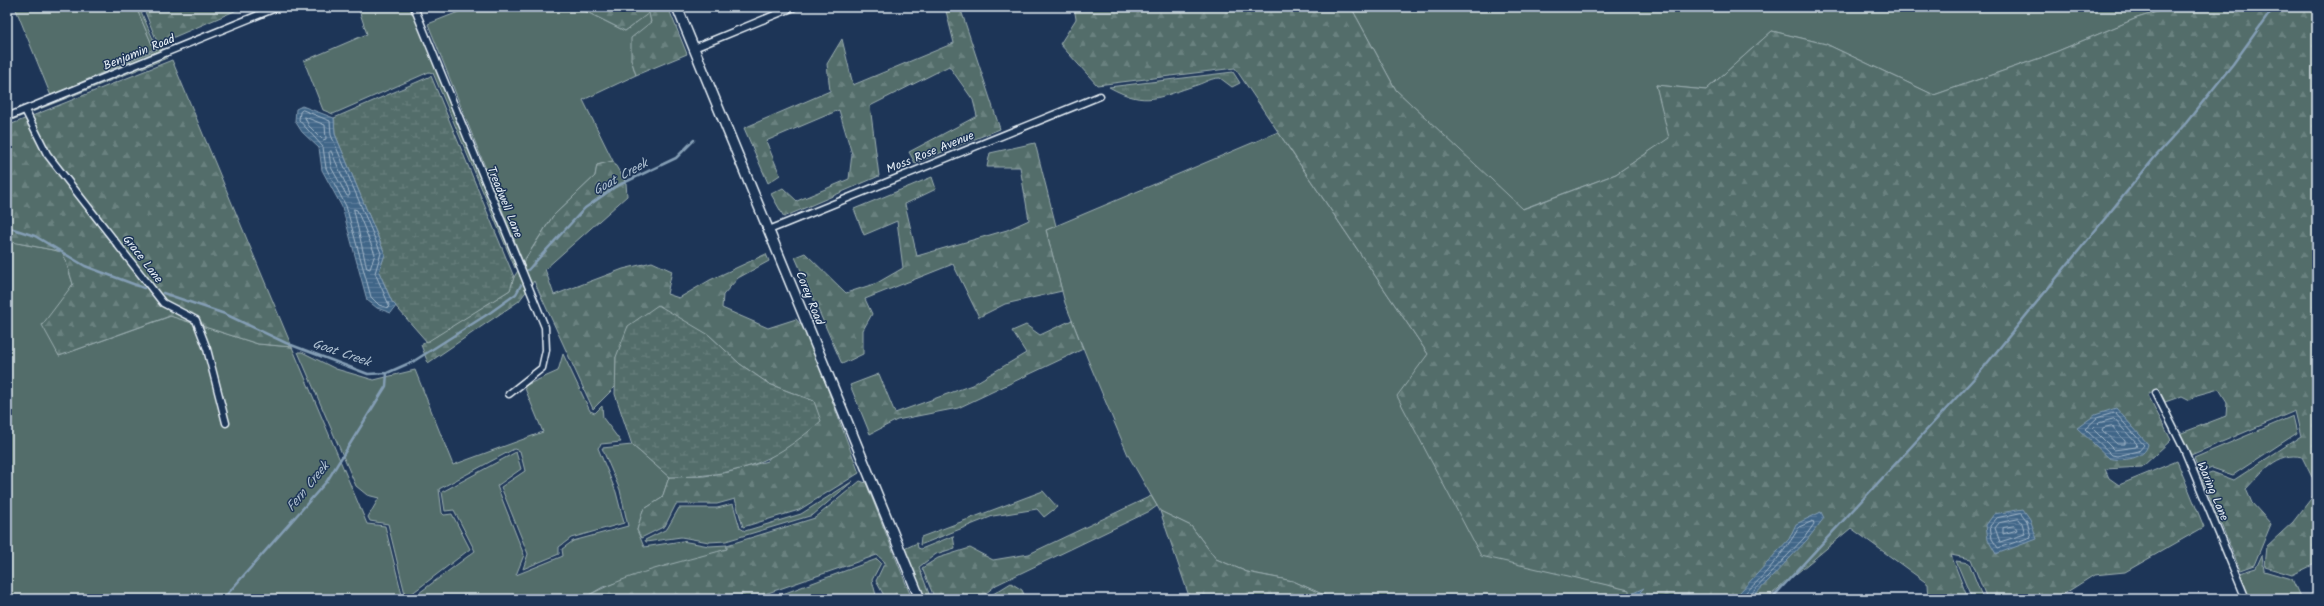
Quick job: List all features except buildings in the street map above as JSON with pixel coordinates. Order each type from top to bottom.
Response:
[{"type":"street","name":"Benjamin Road","points":[[7,117],[278,7]]},
{"type":"street","name":"Treadwell Lane","points":[[414,7],[545,327],[546,350],[542,368],[509,394]]},
{"type":"street","name":"Corey Road","points":[[677,7],[920,599]]},
{"type":"street","points":[[694,48],[794,7]]},
{"type":"street","name":"Moss Rose Avenue","points":[[769,230],[1100,96]]},
{"type":"street","name":"Grace Lane","points":[[25,110],[47,154],[163,303],[196,320],[207,348],[226,423]]},
{"type":"street","name":"Waring Lane","points":[[2156,393],[2184,449],[2246,599]]},
{"type":"green space","points":[[15,7],[136,7],[154,49],[51,96]]},
{"type":"green space","points":[[136,7],[139,7],[157,48],[154,49]]},
{"type":"green space","points":[[143,7],[244,7],[158,44]]},
{"type":"green space","points":[[358,7],[412,7],[518,262],[515,268],[433,73],[429,72],[333,114],[323,110],[304,61],[367,34]]},
{"type":"green space","points":[[471,7],[577,7],[625,31],[649,12],[651,22],[631,59],[636,75],[583,100],[613,161],[597,165],[595,176],[553,216],[523,262],[428,24]]},
{"type":"green space","points":[[577,7],[668,7],[687,54],[636,75],[631,59],[631,38],[651,22],[649,13],[625,31]]},
{"type":"green space","points":[[945,7],[960,7],[1000,129],[915,163],[909,152],[977,116],[973,100],[949,66],[870,106],[879,176],[784,217],[771,194],[783,188],[797,201],[849,179],[852,154],[839,110],[766,141],[780,175],[768,183],[744,128],[830,91],[827,64],[842,39],[853,85],[954,43]]},
{"type":"green space","points":[[1074,7],[1351,7],[1396,90],[1523,209],[1616,174],[1669,138],[1656,85],[1706,90],[1772,31],[1826,44],[1934,95],[2046,56],[2137,18],[2173,7],[2317,7],[2317,487],[2302,457],[2293,456],[2278,460],[2264,470],[2246,489],[2252,503],[2271,524],[2254,565],[2240,570],[2201,476],[2212,472],[2234,480],[2301,436],[2295,411],[2191,455],[2179,434],[2226,416],[2227,402],[2219,389],[2197,395],[2190,400],[2182,396],[2165,402],[2158,388],[2148,395],[2171,440],[2142,467],[2105,469],[2109,478],[2119,485],[2177,461],[2204,527],[2125,572],[2094,575],[2056,599],[1987,599],[1971,559],[1951,555],[1968,599],[1929,599],[1928,584],[1851,528],[1766,599],[1629,599],[1629,590],[1481,556],[1397,396],[1428,354],[1235,68],[1097,85],[1060,44],[1076,19]]},
{"type":"green space","points":[[1351,7],[2173,7],[2137,18],[2046,56],[1934,95],[1826,44],[1772,31],[1706,90],[1656,85],[1670,138],[1616,174],[1522,209],[1396,90]]},
{"type":"green space","points":[[162,47],[167,58],[7,122],[7,115]]},
{"type":"green space","points":[[172,60],[292,347],[258,344],[170,316],[59,356],[42,325],[73,284],[63,252],[7,241],[7,126]]},
{"type":"green space","points":[[1233,72],[1240,83],[1232,87],[1220,78],[1217,78],[1153,98],[1143,99],[1133,97],[1109,87]]},
{"type":"green space","points":[[431,76],[514,277],[510,290],[427,342],[392,302],[379,272],[385,254],[335,134],[334,118]]},
{"type":"green space","points":[[1278,132],[1428,354],[1481,555],[1630,590],[1629,599],[1333,599],[1293,581],[1247,572],[1216,559],[1191,526],[1160,511],[1128,455],[1088,360],[1065,303],[1046,230]]},
{"type":"green space","points":[[1035,143],[1056,226],[1046,230],[1062,291],[1005,304],[979,317],[953,264],[865,299],[872,314],[863,330],[863,354],[842,364],[795,257],[805,253],[846,293],[877,283],[903,268],[897,221],[864,235],[854,209],[932,177],[936,189],[905,204],[917,256],[1007,230],[1029,220],[1020,167],[987,167],[990,153]]},
{"type":"green space","points":[[613,161],[626,183],[627,196],[545,269],[554,295],[623,269],[652,262],[672,271],[667,294],[679,298],[710,280],[766,254],[769,261],[738,278],[723,295],[722,308],[768,328],[796,319],[806,331],[859,473],[799,510],[743,527],[735,499],[717,504],[676,504],[665,526],[641,538],[637,530],[643,510],[662,498],[669,477],[704,476],[729,472],[767,461],[814,401],[769,384],[740,364],[709,335],[616,357],[616,386],[593,409],[534,281],[519,301],[428,363],[421,345],[510,290],[514,277],[553,216],[595,176],[597,165]]},
{"type":"green space","points":[[7,241],[63,252],[73,284],[61,302],[59,356],[171,316],[258,344],[292,347],[367,524],[385,526],[403,599],[7,599]]},
{"type":"green space","points":[[658,305],[709,335],[740,364],[769,384],[814,401],[821,421],[785,449],[751,466],[714,474],[669,477],[632,445],[615,394],[616,357],[628,326]]},
{"type":"green space","points":[[1072,320],[1083,349],[958,408],[897,420],[870,434],[850,385],[879,374],[895,413],[972,385],[1026,353],[1012,331],[1026,325],[1040,335]]},
{"type":"green space","points":[[298,352],[302,352],[336,369],[374,380],[415,370],[453,465],[543,432],[524,386],[558,371],[563,354],[590,411],[595,413],[602,406],[603,418],[621,442],[601,444],[598,448],[616,492],[624,523],[571,538],[559,547],[559,554],[523,569],[528,554],[501,487],[525,471],[520,451],[514,449],[439,489],[442,513],[444,515],[452,514],[470,549],[406,598],[388,524],[370,521],[368,517],[379,498],[367,495],[356,486]]},
{"type":"green space","points":[[2293,416],[2297,433],[2233,475],[2212,468],[2200,473],[2194,458]]},
{"type":"green space","points":[[632,445],[669,477],[662,498],[643,510],[637,530],[644,547],[682,541],[709,546],[727,545],[727,549],[603,587],[582,599],[411,599],[475,551],[454,510],[445,511],[442,492],[516,452],[521,469],[497,486],[524,555],[516,575],[563,556],[562,549],[573,541],[628,526],[620,490],[602,448]]},
{"type":"green space","points":[[853,481],[813,515],[726,541],[709,542],[681,537],[646,542],[645,540],[667,529],[679,508],[717,508],[733,504],[740,528],[745,531],[801,514]]},
{"type":"green space","points":[[860,481],[866,483],[912,599],[886,599],[876,581],[885,562],[877,555],[765,594],[761,599],[582,599],[634,575],[727,549],[727,545],[815,518]]},
{"type":"green space","points":[[1043,491],[1057,507],[1044,517],[1037,509],[993,516],[920,545],[921,537]]},
{"type":"green space","points":[[2317,491],[2317,563],[2292,575],[2265,567],[2267,546],[2293,522]]},
{"type":"green space","points":[[1151,496],[1157,506],[1150,511],[996,585],[979,599],[935,599],[922,568],[938,558],[970,548],[993,560],[1029,554]]},
{"type":"green space","points":[[1160,511],[1191,526],[1216,559],[1247,572],[1293,581],[1333,599],[1190,599]]},
{"type":"green space","points":[[953,536],[955,548],[936,554],[919,567],[931,599],[924,599],[904,549],[917,543],[918,548],[921,549]]},
{"type":"green space","points":[[2262,555],[2264,571],[2292,579],[2301,599],[2249,599],[2239,573],[2256,568]]},
{"type":"green space","points":[[877,559],[881,563],[872,580],[877,599],[769,599]]},
{"type":"green space","points":[[1956,561],[1969,563],[1983,599],[1972,599]]},
{"type":"green space","points":[[1011,583],[1022,590],[1026,599],[985,599]]},
{"type":"water","points":[[302,106],[334,118],[335,134],[385,254],[379,272],[392,302],[396,306],[391,313],[377,308],[367,300],[342,207],[322,170],[319,148],[302,132],[295,121],[296,109]]},
{"type":"water","points":[[2116,408],[2148,444],[2143,453],[2133,458],[2120,460],[2109,458],[2077,428],[2095,415]]},
{"type":"water","points":[[2023,509],[2030,519],[2037,539],[1996,554],[1988,540],[1986,525],[1994,514]]},
{"type":"water","points":[[1821,512],[1824,518],[1807,540],[1751,599],[1729,599],[1739,593],[1789,539],[1796,524]]},
{"type":"water","points":[[1644,588],[1640,592],[1659,599],[1638,599],[1631,594]]},
{"type":"waterway","points":[[1771,599],[1980,372],[2155,157],[2186,123],[2233,64],[2274,7]]},
{"type":"waterway","name":"Goat Creek","points":[[528,270],[585,208],[615,187],[676,158],[694,140]]},
{"type":"waterway","name":"Goat Creek","points":[[7,227],[35,236],[85,266],[144,288]]},
{"type":"waterway","name":"Goat Creek","points":[[163,293],[225,314],[286,343],[368,374],[387,373],[414,361],[491,312],[516,294],[521,285]]},
{"type":"waterway","name":"Fern Creek","points":[[223,599],[327,481],[386,386],[387,373]]}]
